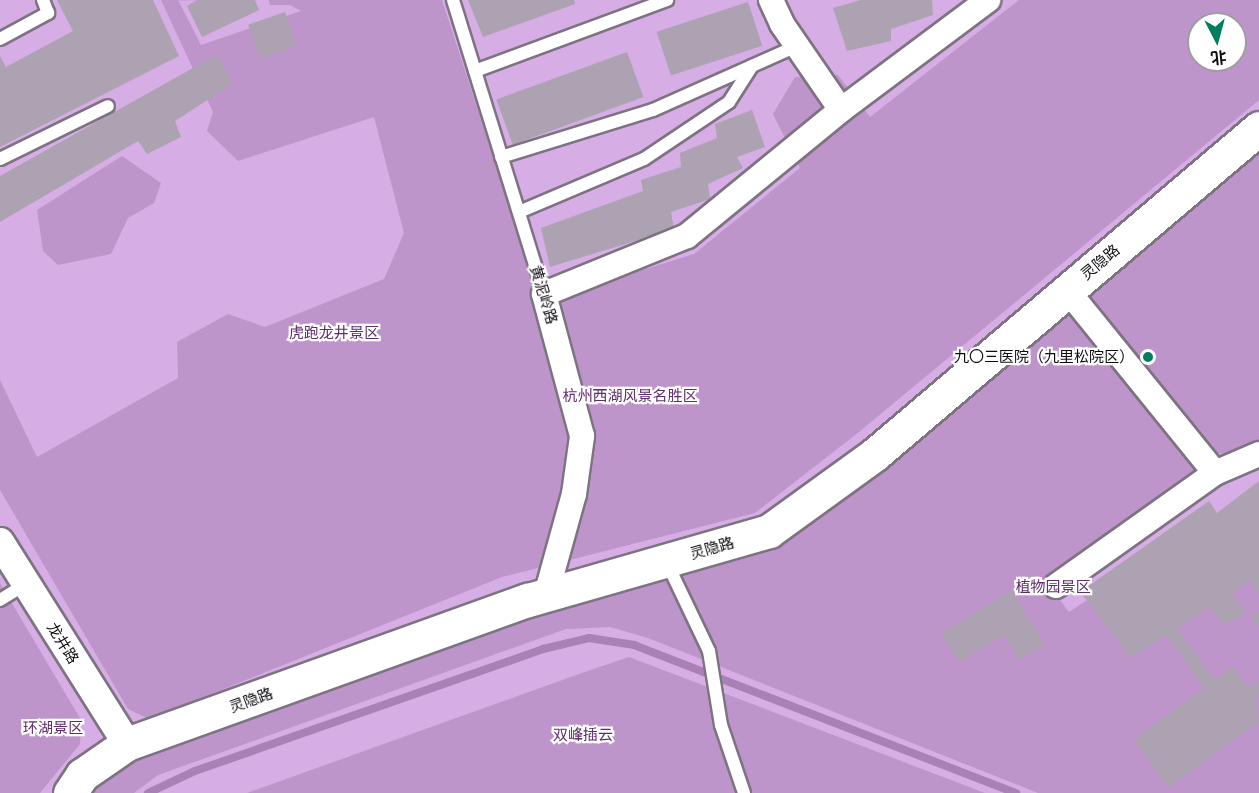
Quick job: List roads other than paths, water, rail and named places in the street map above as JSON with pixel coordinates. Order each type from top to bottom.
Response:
[{"type":"main road","name":"灵隐路","points":[[70,793],[82,775],[127,744],[546,595],[769,531],[874,455],[1259,128]]},
{"type":"street","points":[[771,0],[797,45],[841,110]]},
{"type":"street","points":[[544,294],[687,236],[841,110],[988,0]]},
{"type":"street","points":[[1067,290],[1215,473]]},
{"type":"street","name":"黄泥岭路","points":[[544,294],[582,436],[574,494],[546,595]]},
{"type":"street","points":[[1056,586],[1215,473],[1259,454]]},
{"type":"street","name":"龙井路","points":[[0,542],[127,744]]},
{"type":"lane","points":[[0,39],[48,13],[43,0]]},
{"type":"lane","name":"黄泥岭路","points":[[453,0],[544,294]]},
{"type":"lane","points":[[475,71],[667,0]]},
{"type":"lane","points":[[501,157],[653,110],[797,45]]},
{"type":"lane","points":[[519,212],[644,159],[729,102],[753,65]]},
{"type":"lane","points":[[0,159],[108,106]]},
{"type":"lane","points":[[666,561],[710,656],[721,725],[744,793]]},
{"type":"lane","points":[[0,600],[27,584]]},
{"type":"waterway","points":[[148,793],[195,771],[543,649],[589,638],[634,645],[1016,793]]},
{"type":"place","name":"九〇三医院（九里松院区）","points":[[1148,357]]},
{"type":"park label","name":"虎跑龙井景区","points":[[334,333]]},
{"type":"park label","name":"杭州西湖风景名胜区","points":[[630,396]]},
{"type":"park label","name":"植物园景区","points":[[1053,587]]},
{"type":"park label","name":"环湖景区","points":[[53,728]]},
{"type":"park label","name":"双峰插云","points":[[583,735]]}]
